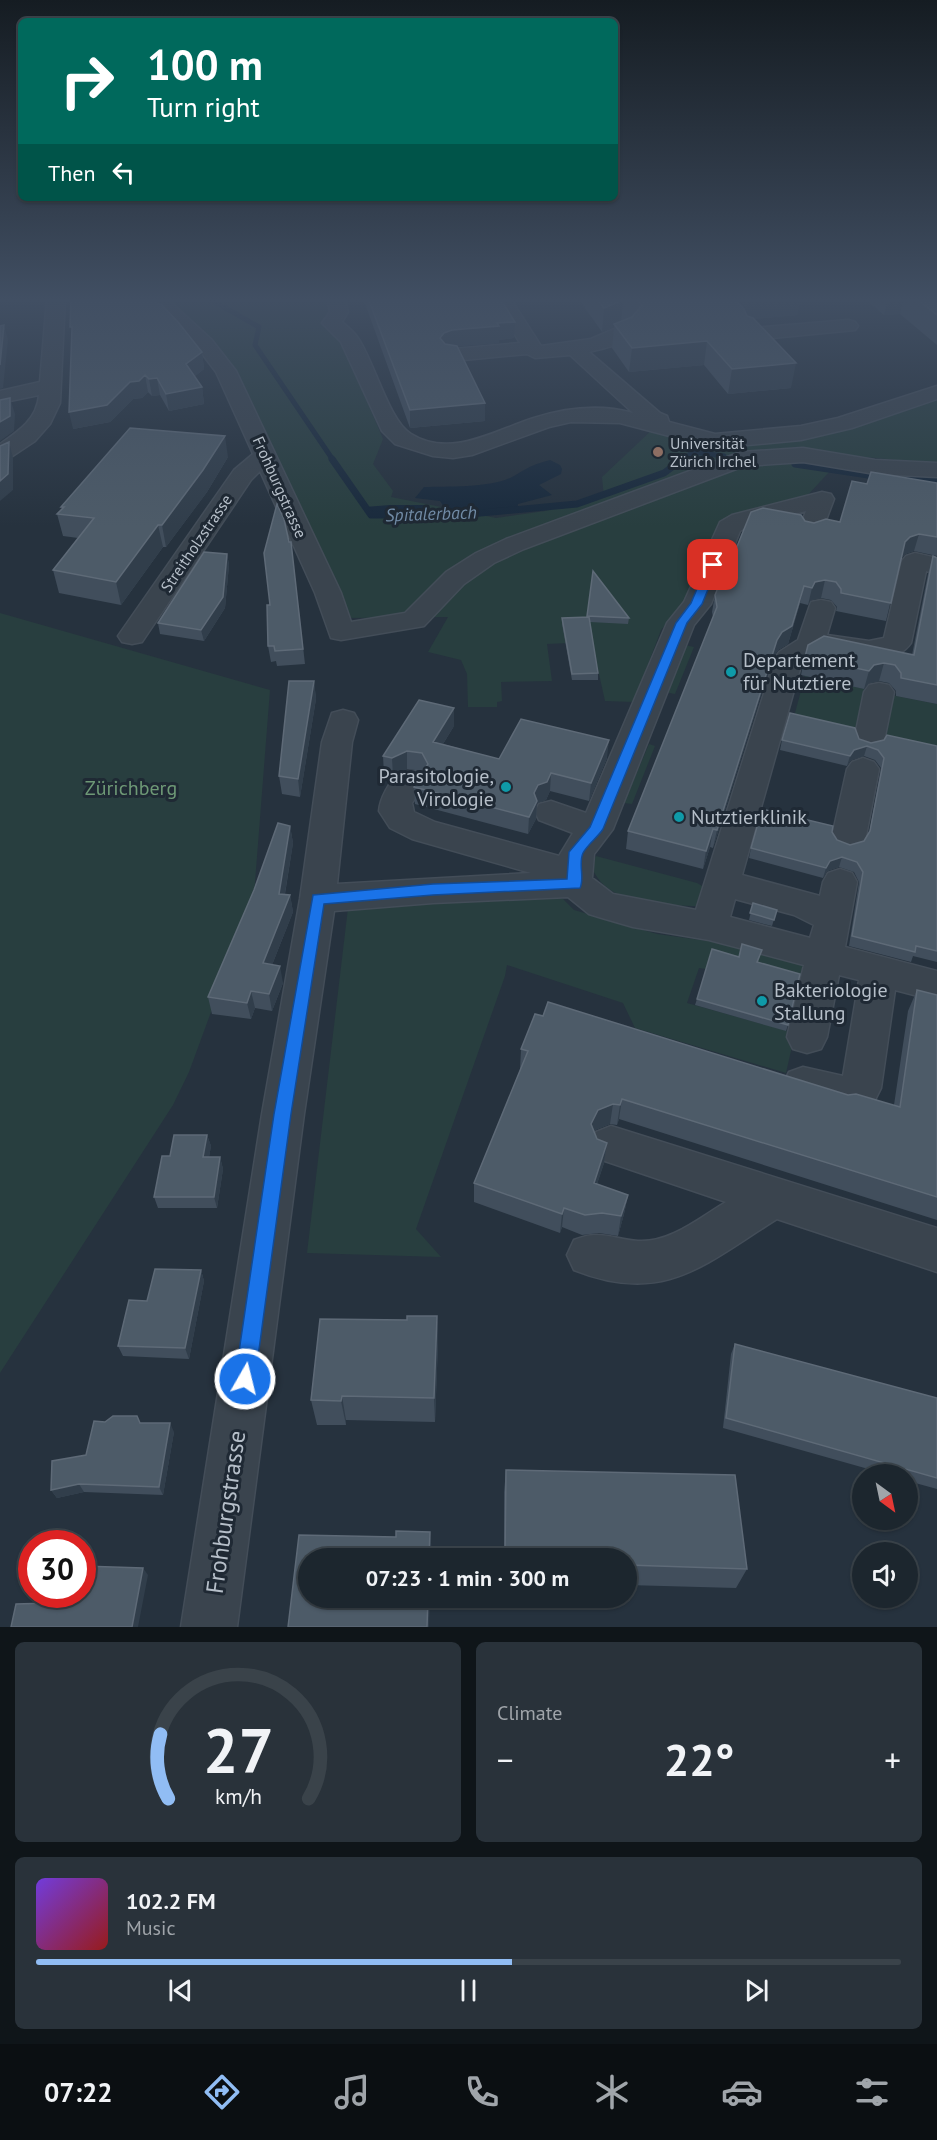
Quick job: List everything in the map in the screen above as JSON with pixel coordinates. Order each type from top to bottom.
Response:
[{"type":"street","points":[[0,454],[27,436],[39,424],[49,403],[50,374]]},
{"type":"street","name":"Frohburgstrasse","points":[[226,374],[328,593],[341,632],[414,620],[455,578],[485,558],[515,544],[701,476],[741,459],[793,476]]},
{"type":"street","points":[[366,374],[390,426],[403,439],[417,445],[453,451],[472,448],[542,422],[572,415],[621,416],[716,441],[793,476],[811,531]]},
{"type":"street","points":[[603,374],[652,417],[671,428]]},
{"type":"street","points":[[0,397],[49,387]]},
{"type":"street","points":[[716,441],[801,433],[844,423],[937,392]]},
{"type":"street","name":"Streitholzstrasse","points":[[132,636],[242,475],[265,455]]},
{"type":"street","points":[[574,878],[576,852],[596,829],[681,623],[697,604],[729,527],[741,520],[793,476],[803,455],[875,466],[926,458]]},
{"type":"street","points":[[848,841],[883,670],[900,636],[915,561],[937,566]]},
{"type":"street","points":[[811,643],[821,608]]},
{"type":"street","points":[[709,926],[789,658],[798,648],[811,643],[829,642],[873,650],[883,670]]},
{"type":"street","name":"Frohburgstrasse","points":[[209,1627],[283,1114],[318,899],[337,742],[343,720]]},
{"type":"street","points":[[411,781],[396,802],[394,811],[402,819],[424,831],[574,878],[602,904],[668,920],[709,926],[937,986]]},
{"type":"street","points":[[551,812],[596,829]]},
{"type":"street","points":[[318,899],[574,878]]},
{"type":"street","points":[[807,1037],[840,882]]},
{"type":"street","points":[[721,883],[804,903],[833,918]]},
{"type":"street","points":[[785,1084],[841,1095],[853,1093],[861,1088],[879,972]]},
{"type":"street","points":[[611,1144],[937,1250]]},
{"type":"street","points":[[590,1255],[639,1263],[674,1258],[772,1198]]},
{"type":"green space","points":[[227,374],[355,374],[383,439],[373,464],[393,491],[391,497],[496,518],[545,511],[604,497],[602,477],[654,428],[724,451],[744,441],[937,395],[937,464],[845,455],[805,498],[727,518],[688,600],[661,630],[634,702],[605,701],[592,642],[547,644],[552,681],[501,682],[502,701],[497,702],[497,707],[468,707],[467,674],[461,660],[428,652],[448,617],[345,618]]},
{"type":"green space","name":"Zürichberg","points":[[0,613],[270,690],[254,895],[189,1072],[173,1105],[0,1373]]},
{"type":"green space","points":[[684,645],[694,647],[675,694],[665,692]]},
{"type":"green space","points":[[805,676],[869,690],[859,739],[792,724]]},
{"type":"green space","points":[[891,695],[937,704],[937,757],[880,744]]},
{"type":"green space","points":[[649,744],[655,746],[632,804],[624,803]]},
{"type":"green space","points":[[596,856],[697,883],[704,887],[703,906],[638,901],[614,892],[601,882],[591,867]]},
{"type":"green space","points":[[544,896],[563,899],[574,910],[657,934],[738,945],[808,962],[806,982],[711,955],[706,969],[699,968],[687,1003],[795,1033],[786,1073],[635,1028],[623,1003],[507,965],[416,1229],[441,1257],[307,1253],[348,908]]},
{"type":"water","points":[[550,460],[560,465],[561,474],[539,485],[552,495],[518,504],[517,511],[435,516],[444,507],[440,501],[415,498],[424,487],[469,486],[503,481],[534,465]]},
{"type":"water","points":[[427,505],[426,515],[371,515],[365,507]]},
{"type":"building","points":[[70,374],[193,374],[202,387],[166,394],[157,378],[149,379],[145,375],[139,381],[130,382],[107,405],[69,412]]},
{"type":"building","points":[[396,374],[471,374],[485,403],[410,410]]},
{"type":"building","points":[[10,398],[10,416],[0,422],[0,400]]},
{"type":"building","points":[[130,428],[225,436],[162,525],[158,525],[116,582],[53,570],[94,518],[57,514]]},
{"type":"building","points":[[9,442],[8,474],[0,481],[0,446]]},
{"type":"building","points":[[871,472],[937,483],[937,537],[919,534],[910,537],[905,542],[891,603],[841,593],[836,582],[825,580],[815,582],[812,588],[804,586],[792,626],[782,632],[777,640],[717,830],[713,829],[706,851],[628,831],[717,607],[715,595],[751,512],[763,508],[801,515],[805,521],[814,523],[826,519],[840,522],[852,481],[867,484]]},
{"type":"building","points":[[277,504],[284,519],[289,542],[291,542],[303,649],[275,651],[274,646],[268,646],[267,605],[270,605],[264,553]]},
{"type":"building","points":[[204,552],[227,554],[223,597],[201,630],[158,623]]},
{"type":"building","points":[[933,556],[937,558],[937,685],[901,678],[901,673],[895,665],[884,663],[874,665],[869,671],[805,657],[808,645],[824,636],[914,655]]},
{"type":"building","points":[[593,571],[629,618],[587,616]]},
{"type":"building","points":[[589,617],[598,673],[572,674],[562,618]]},
{"type":"building","points":[[289,681],[314,681],[298,779],[279,776]]},
{"type":"building","points":[[419,700],[454,708],[433,742],[499,759],[521,719],[609,740],[591,783],[551,773],[547,782],[538,785],[534,793],[537,801],[529,817],[414,787],[428,764],[422,753],[407,751],[392,758],[383,756]]},
{"type":"building","points":[[790,713],[855,728],[859,739],[871,743],[884,740],[887,735],[937,746],[937,951],[916,946],[915,952],[852,936],[863,872],[857,862],[842,857],[830,861],[826,868],[751,848],[762,809],[833,826],[832,832],[837,840],[850,845],[864,841],[870,831],[884,758],[878,750],[867,746],[854,750],[850,756],[782,740]]},
{"type":"building","points":[[278,823],[290,826],[279,894],[290,895],[263,963],[280,966],[269,994],[251,991],[247,1003],[208,997],[254,890]]},
{"type":"building","points":[[753,903],[777,910],[774,920],[750,913]]},
{"type":"building","name":"Bakteriologie Stallung","points":[[742,944],[762,950],[757,962],[800,974],[788,1025],[697,999],[712,949],[739,957]]},
{"type":"building","points":[[917,990],[937,995],[937,1197],[622,1099],[620,1105],[613,1104],[598,1110],[591,1124],[597,1139],[607,1143],[594,1183],[628,1195],[621,1216],[602,1213],[585,1215],[564,1208],[562,1214],[474,1183],[528,1051],[521,1049],[535,1014],[543,1016],[548,1002],[848,1095],[856,1094],[900,1107]]},
{"type":"building","points":[[174,1135],[207,1135],[203,1157],[220,1157],[214,1197],[154,1197],[162,1156],[170,1156]]},
{"type":"building","points":[[155,1269],[201,1270],[185,1348],[118,1346],[129,1300],[147,1301]]},
{"type":"building","points":[[407,1316],[437,1316],[434,1398],[342,1396],[341,1401],[311,1400],[320,1319],[407,1320]]},
{"type":"building","points":[[735,1344],[937,1398],[937,1478],[918,1473],[918,1464],[888,1464],[726,1418]]},
{"type":"building","points":[[113,1416],[137,1416],[140,1423],[170,1423],[159,1487],[79,1484],[51,1490],[52,1461],[86,1455],[94,1421],[105,1422]]},
{"type":"building","points":[[506,1470],[735,1475],[747,1569],[637,1565],[637,1548],[505,1548]]},
{"type":"building","points":[[396,1531],[430,1532],[429,1548],[298,1548],[298,1608],[428,1608],[427,1627],[288,1627],[299,1535],[396,1537]]},
{"type":"building","points":[[96,1566],[143,1568],[132,1627],[11,1627],[16,1604],[18,1604],[18,1608],[96,1608]]},
{"type":"waterway","name":"Spitalerbach","points":[[275,374],[333,460]]},
{"type":"waterway","name":"Spitalerbach","points":[[681,460],[693,452],[724,456]]},
{"type":"waterway","name":"Spitalerbach","points":[[332,459],[371,515],[459,515],[577,504],[664,473],[683,459]]},
{"type":"waterway","name":"Spitalerbach","points":[[795,464],[882,477]]},
{"type":"waterway","name":"Spitalerbach","points":[[898,478],[937,481]]},
{"type":"place","name":"Universität Zürich Irchel","points":[[658,452]]},
{"type":"place","name":"Departement für Nutztiere","points":[[731,672]]},
{"type":"place","name":"Parasitologie, Virologie","points":[[506,787]]},
{"type":"place","name":"Nutztierklinik","points":[[679,817]]},
{"type":"place","name":"Bakteriologie Stallung","points":[[762,1001]]},
{"type":"route","points":[[245,1379],[283,1114],[318,899],[433,890],[575,884],[573,872],[576,852],[596,829],[681,623],[697,604],[713,565]]}]
